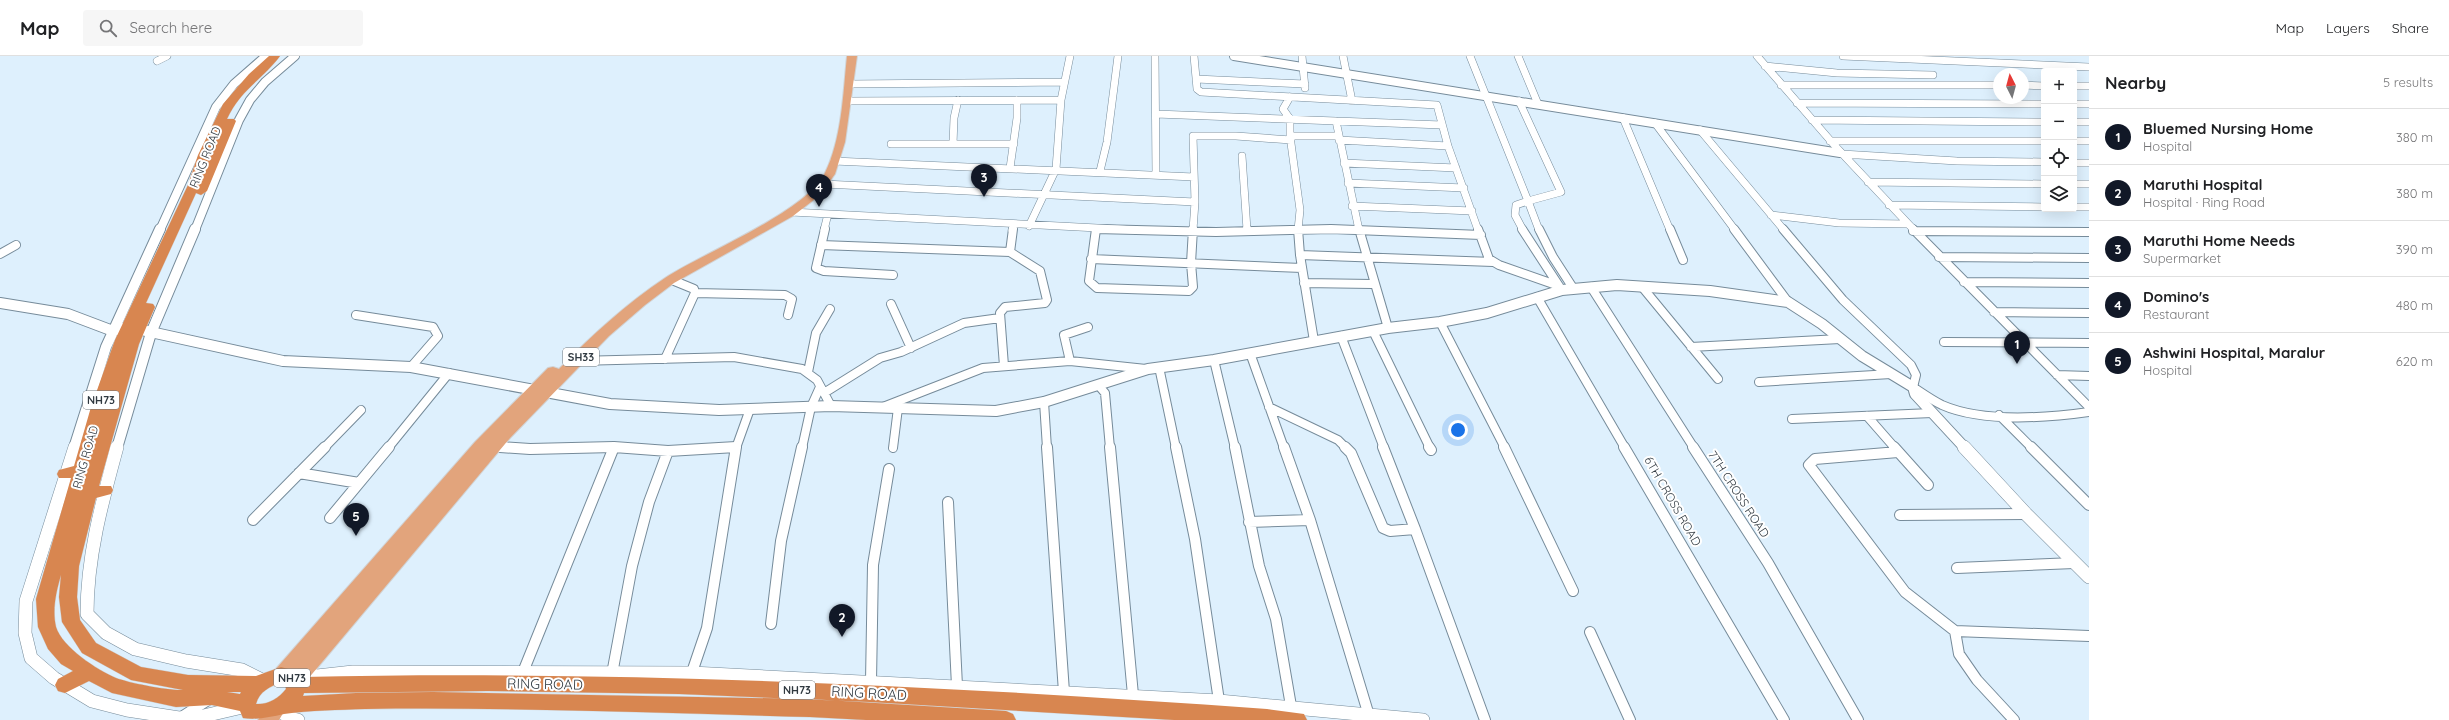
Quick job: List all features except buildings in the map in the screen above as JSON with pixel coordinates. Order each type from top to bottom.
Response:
[{"type":"highway","name":"RING ROAD","points":[[275,56],[253,76],[227,106],[204,154],[191,200],[132,344],[97,492],[70,566],[68,597],[71,622],[89,648],[138,674],[161,680],[188,683],[282,681],[410,682],[690,680],[821,685],[957,700],[1135,710],[1221,713],[1294,713]]},
{"type":"highway","name":"RING ROAD","points":[[191,200],[233,125],[243,100],[264,76],[286,56]]},
{"type":"highway","name":"RING ROAD","points":[[139,330],[104,392],[45,599],[46,627],[55,644],[68,658],[112,685],[176,699],[212,697],[245,710]]},
{"type":"highway","points":[[65,474],[83,469]]},
{"type":"highway","points":[[65,685],[88,671]]},
{"type":"highway","name":"NH73","points":[[282,681],[292,698],[276,711],[255,714],[245,710],[249,694],[282,681]]},
{"type":"highway","name":"RING ROAD","points":[[276,711],[362,701],[432,700],[763,714],[957,700],[1006,720]]},
{"type":"main road","name":"SH33","points":[[282,681],[493,446],[539,391],[600,325],[666,273],[785,208],[803,194],[816,179],[824,163],[831,139],[845,56]]},
{"type":"main road","name":"SH33","points":[[282,681],[480,446],[539,391],[577,361],[641,301],[672,280],[805,204],[824,184],[834,161],[848,101],[852,56]]},
{"type":"street","points":[[157,61],[167,56]]},
{"type":"street","points":[[139,330],[191,200],[216,107],[234,84],[266,56]]},
{"type":"street","points":[[233,125],[250,100],[265,82],[295,56]]},
{"type":"street","points":[[1029,226],[1056,169],[1061,100],[1070,56]]},
{"type":"street","points":[[1100,171],[1107,142],[1118,56]]},
{"type":"street","points":[[1155,56],[1156,175]]},
{"type":"street","points":[[1194,56],[1197,89],[1201,92],[1437,106],[1448,146],[1489,259],[1493,262]]},
{"type":"street","points":[[1234,56],[1258,58],[1303,67],[1841,154],[1957,161],[2041,162]]},
{"type":"street","points":[[1302,56],[1306,98]]},
{"type":"street","points":[[1343,56],[1352,101]]},
{"type":"street","points":[[1470,56],[1528,201],[1534,220],[1560,272],[1573,288]]},
{"type":"street","points":[[1518,56],[1538,104]]},
{"type":"street","points":[[1757,56],[1841,154],[1913,231],[2089,407]]},
{"type":"street","points":[[1843,56],[1905,57],[2089,67]]},
{"type":"street","points":[[1996,56],[2004,63]]},
{"type":"street","points":[[1765,66],[1838,73],[1933,75]]},
{"type":"street","points":[[1196,79],[1305,84]]},
{"type":"street","points":[[849,84],[1064,82]]},
{"type":"street","points":[[1781,84],[1993,85]]},
{"type":"street","points":[[2029,86],[2041,86]]},
{"type":"street","points":[[2077,86],[2089,86]]},
{"type":"street","points":[[1290,97],[1283,109],[1290,120],[1300,210],[1298,230],[1300,255],[1314,341]]},
{"type":"street","points":[[953,144],[954,118],[958,100]]},
{"type":"street","points":[[1010,168],[1014,144],[1017,100]]},
{"type":"street","points":[[848,101],[1061,100]]},
{"type":"street","points":[[1519,102],[1561,192],[1516,205],[1515,215],[1538,251],[1546,270],[1560,288]]},
{"type":"street","points":[[1797,103],[2041,104]]},
{"type":"street","points":[[2077,104],[2089,104]]},
{"type":"street","points":[[1156,114],[1442,125]]},
{"type":"street","points":[[1623,118],[1683,260]]},
{"type":"street","points":[[1812,120],[2041,122]]},
{"type":"street","points":[[1336,121],[1357,230],[1366,257],[1372,284],[1388,328]]},
{"type":"street","points":[[2077,122],[2089,122]]},
{"type":"street","points":[[1655,123],[1788,302],[1862,356],[1942,405],[1975,414],[2069,415],[2089,412]]},
{"type":"street","points":[[1700,130],[1843,300],[1911,365],[1916,375],[1913,387],[1914,394],[2026,514],[2089,577]]},
{"type":"street","points":[[1096,229],[1089,282],[1097,288],[1182,292],[1193,288],[1191,231],[1195,202],[1193,136],[1339,138],[1448,146]]},
{"type":"street","points":[[1830,141],[2041,141]]},
{"type":"street","points":[[2077,141],[2089,141]]},
{"type":"street","points":[[891,144],[1014,144]]},
{"type":"street","points":[[1242,156],[1247,231]]},
{"type":"street","points":[[834,161],[1056,169],[1194,177]]},
{"type":"street","points":[[1344,162],[1456,168]]},
{"type":"street","points":[[2077,163],[2089,163]]},
{"type":"street","points":[[1868,182],[2041,184]]},
{"type":"street","points":[[1348,183],[1464,188]]},
{"type":"street","points":[[824,184],[1195,202]]},
{"type":"street","points":[[2077,184],[2089,184]]},
{"type":"street","points":[[191,200],[112,331],[65,474],[26,601],[25,633],[31,658],[54,678],[92,701],[127,710],[178,719],[245,710]]},
{"type":"street","points":[[1889,205],[2041,207]]},
{"type":"street","points":[[1352,206],[1472,211]]},
{"type":"street","points":[[2077,207],[2089,207]]},
{"type":"street","points":[[790,212],[1096,229],[1191,231],[1357,230],[1481,235]]},
{"type":"street","points":[[828,214],[816,264],[820,270],[893,275]]},
{"type":"street","points":[[1771,215],[1839,223],[1907,224]]},
{"type":"street","points":[[1010,252],[1013,225]]},
{"type":"street","points":[[1913,231],[2089,232]]},
{"type":"street","points":[[0,254],[16,245]]},
{"type":"street","points":[[820,245],[1010,252],[1040,272],[1047,300],[1045,303],[1039,305],[1005,308],[1000,313],[1004,366]]},
{"type":"street","points":[[1300,255],[1493,262],[1560,288],[1617,285],[1642,288],[1710,291],[1788,302]]},
{"type":"street","points":[[1939,257],[2089,258]]},
{"type":"street","points":[[1091,259],[1302,268]]},
{"type":"street","points":[[672,280],[694,289],[695,293]]},
{"type":"street","points":[[1964,282],[2089,283]]},
{"type":"street","points":[[1304,283],[1372,284]]},
{"type":"street","name":"7TH CROSS ROAD","points":[[1591,287],[1768,563],[1858,720]]},
{"type":"street","points":[[0,303],[68,314],[112,331],[139,330],[283,361],[411,367],[610,404],[719,410],[831,406],[996,411],[1044,402],[1099,386],[1148,369],[1214,360],[1341,336],[1388,328],[1440,322],[1487,313],[1560,288]]},
{"type":"street","points":[[1642,288],[1718,379]]},
{"type":"street","points":[[695,293],[785,295],[792,299],[788,314]]},
{"type":"street","points":[[665,359],[676,331],[695,293]]},
{"type":"street","name":"6TH CROSS ROAD","points":[[1537,297],[1784,720]]},
{"type":"street","points":[[891,304],[911,348]]},
{"type":"street","points":[[808,372],[816,333],[830,309]]},
{"type":"street","points":[[1994,312],[2089,313]]},
{"type":"street","points":[[356,315],[433,327],[437,331],[438,336],[411,367]]},
{"type":"street","points":[[771,624],[780,541],[811,407],[822,390],[872,361],[911,348],[964,323],[1000,318]]},
{"type":"street","points":[[1440,322],[1483,402],[1573,591]]},
{"type":"street","points":[[1070,361],[1064,335],[1071,331],[1088,327]]},
{"type":"street","points":[[1374,331],[1431,450]]},
{"type":"street","points":[[1341,336],[1415,529],[1485,720]]},
{"type":"street","points":[[1691,347],[1840,339]]},
{"type":"street","points":[[1944,342],[2089,343]]},
{"type":"street","points":[[1250,353],[1310,520],[1369,717]]},
{"type":"street","points":[[577,361],[734,357],[802,369],[808,372],[822,390],[831,406]]},
{"type":"street","points":[[1214,360],[1229,419],[1259,566],[1276,619],[1294,713]]},
{"type":"street","points":[[882,408],[978,369],[1070,361],[1148,369]]},
{"type":"street","points":[[1159,367],[1195,539],[1219,701]]},
{"type":"street","points":[[330,518],[449,373]]},
{"type":"street","points":[[1759,382],[1891,374]]},
{"type":"street","points":[[2057,375],[2089,376]]},
{"type":"street","points":[[1099,386],[1105,393],[1113,457],[1134,695]]},
{"type":"street","points":[[1044,402],[1064,692]]},
{"type":"street","points":[[1269,407],[1338,440],[1345,446],[1351,453],[1383,528],[1390,530],[1415,529]]},
{"type":"street","points":[[893,448],[898,408]]},
{"type":"street","points":[[282,681],[353,672],[523,672],[612,674],[690,680],[707,628],[736,447],[750,409]]},
{"type":"street","points":[[253,520],[361,410]]},
{"type":"street","points":[[1792,419],[1932,413]]},
{"type":"street","points":[[1999,415],[2087,501]]},
{"type":"street","points":[[1867,416],[1928,486]]},
{"type":"street","points":[[493,446],[530,449],[614,447],[668,451],[736,447]]},
{"type":"street","points":[[523,672],[614,447]]},
{"type":"street","points":[[612,674],[632,566],[650,502],[668,451]]},
{"type":"street","points":[[1898,452],[1814,459],[1809,464],[1905,592],[1955,631],[2089,636]]},
{"type":"street","points":[[871,681],[873,565],[889,469]]},
{"type":"street","points":[[299,473],[359,484]]},
{"type":"street","points":[[948,502],[957,700]]},
{"type":"street","points":[[1900,515],[2026,514]]},
{"type":"street","points":[[1249,522],[1310,520]]},
{"type":"street","points":[[1957,568],[2074,563]]},
{"type":"street","points":[[1955,631],[1959,654],[1977,680],[2014,720]]},
{"type":"street","points":[[1590,632],[1630,720]]},
{"type":"street","points":[[821,685],[871,681],[957,700],[1064,692],[1134,695],[1219,701],[1294,713],[1423,720]]},
{"type":"street","points":[[178,719],[212,697]]},
{"type":"street","points":[[276,711],[289,718],[298,720]]},
{"type":"place","name":"Maruthi Home Needs","points":[[984,197]]},
{"type":"place","name":"Domino's","points":[[819,207]]},
{"type":"place","name":"Bluemed Nursing Home","points":[[2017,364]]},
{"type":"place","name":"Ashwini Hospital, Maralur","points":[[356,536]]},
{"type":"place","name":"Maruthi Hospital","points":[[842,637]]}]
